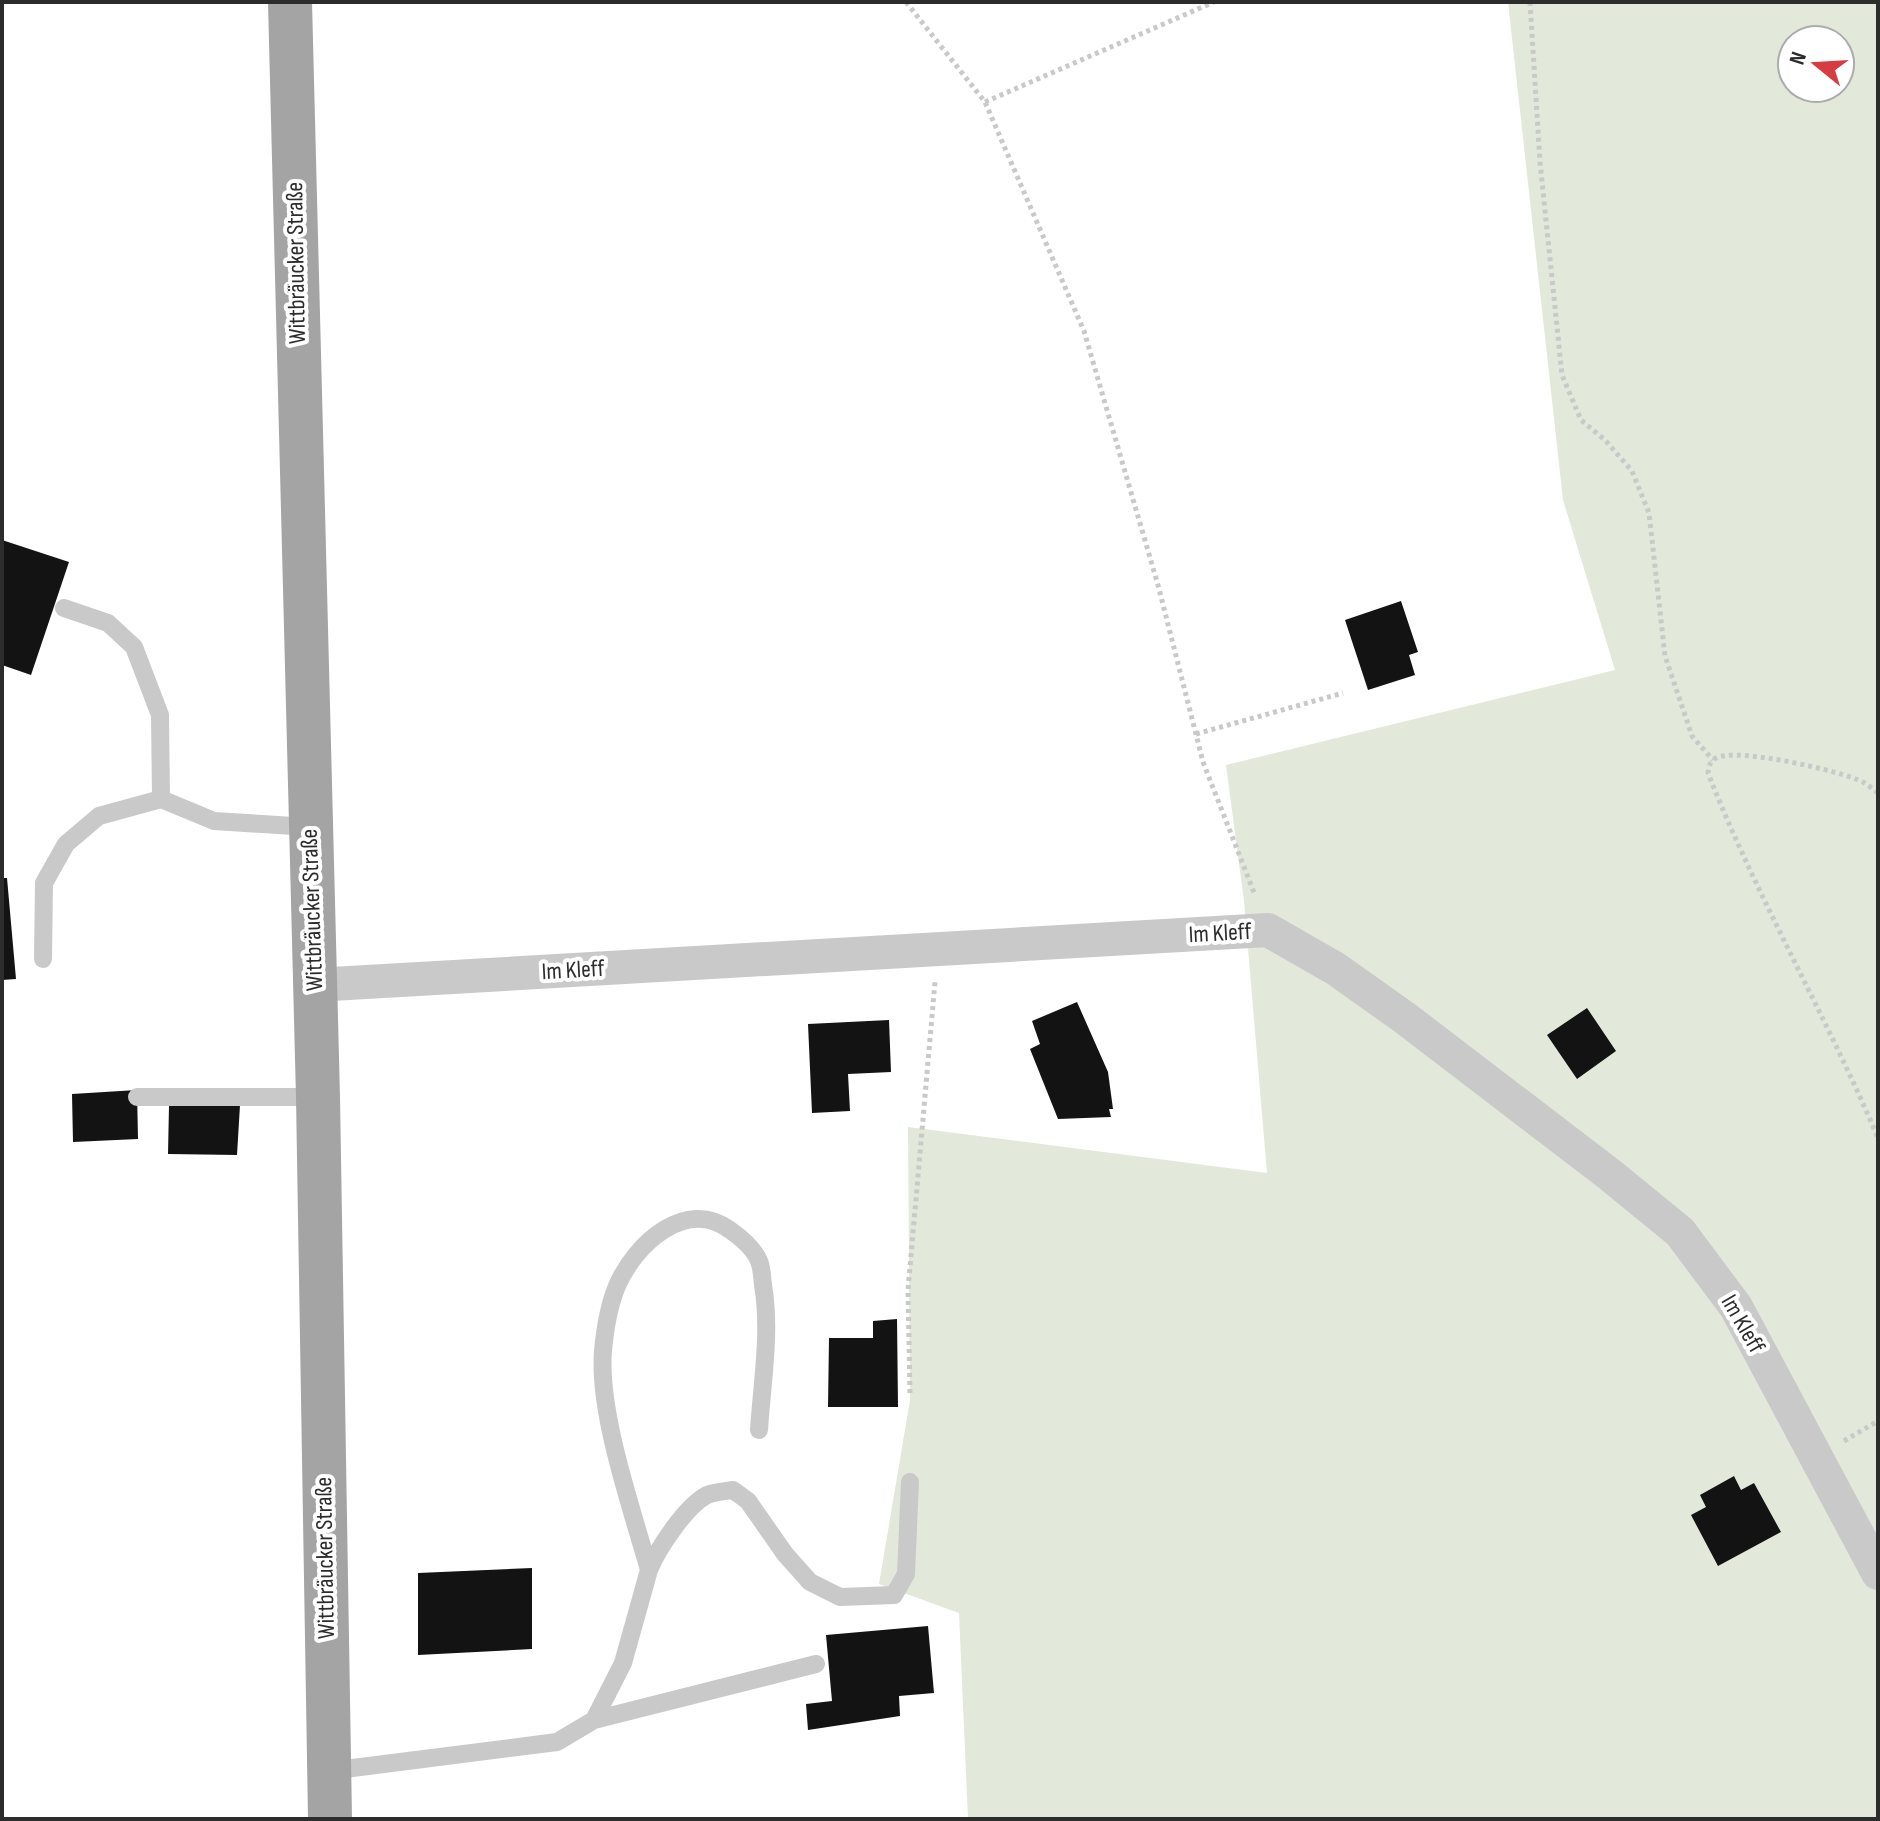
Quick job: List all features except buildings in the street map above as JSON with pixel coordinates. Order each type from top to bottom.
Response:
[{"type":"main road","name":"Wittbräucker Straße","points":[[290,2],[318,1097],[330,1819]]},
{"type":"street","name":"Im Kleff","points":[[314,985],[1268,930],[1336,969],[1405,1018],[1680,1232],[1736,1307],[1878,1573]]},
{"type":"lane","points":[[64,608],[108,623],[134,647],[160,715],[161,799]]},
{"type":"lane","points":[[43,959],[44,883],[66,844],[99,816],[161,799],[214,821],[310,827]]},
{"type":"lane","points":[[137,1097],[318,1097]]},
{"type":"lane","points":[[649,1570],[617,1456],[607,1403],[603,1354],[608,1315],[617,1285],[633,1259],[666,1227],[694,1217],[720,1222],[740,1237],[759,1260],[768,1312],[759,1430]]},
{"type":"lane","points":[[594,1720],[623,1663],[655,1555],[685,1514],[707,1495],[733,1490],[748,1501],[785,1554],[810,1582],[840,1597],[894,1595],[906,1574],[910,1482]]},
{"type":"lane","points":[[329,1771],[557,1742],[594,1720],[816,1664]]},
{"type":"path","points":[[906,2],[985,102],[1084,331],[1158,585],[1203,762],[1268,930]]},
{"type":"path","points":[[985,102],[1214,2]]},
{"type":"path","points":[[1530,2],[1541,176],[1562,375],[1581,420],[1606,441],[1632,471],[1649,513],[1665,656],[1692,736],[1713,760]]},
{"type":"path","points":[[1196,734],[1343,693]]},
{"type":"path","points":[[1878,793],[1861,781],[1782,760],[1741,755],[1720,756],[1713,760],[1708,773],[1729,826],[1848,1067],[1878,1138]]},
{"type":"path","points":[[910,1393],[908,1290],[938,949]]},
{"type":"shaded area","points":[[1508,2],[1878,2],[1878,1819],[968,1819],[959,1613],[879,1584],[910,1400],[908,1127],[1267,1173],[1244,901],[1226,765],[1615,670],[1563,500]]}]
